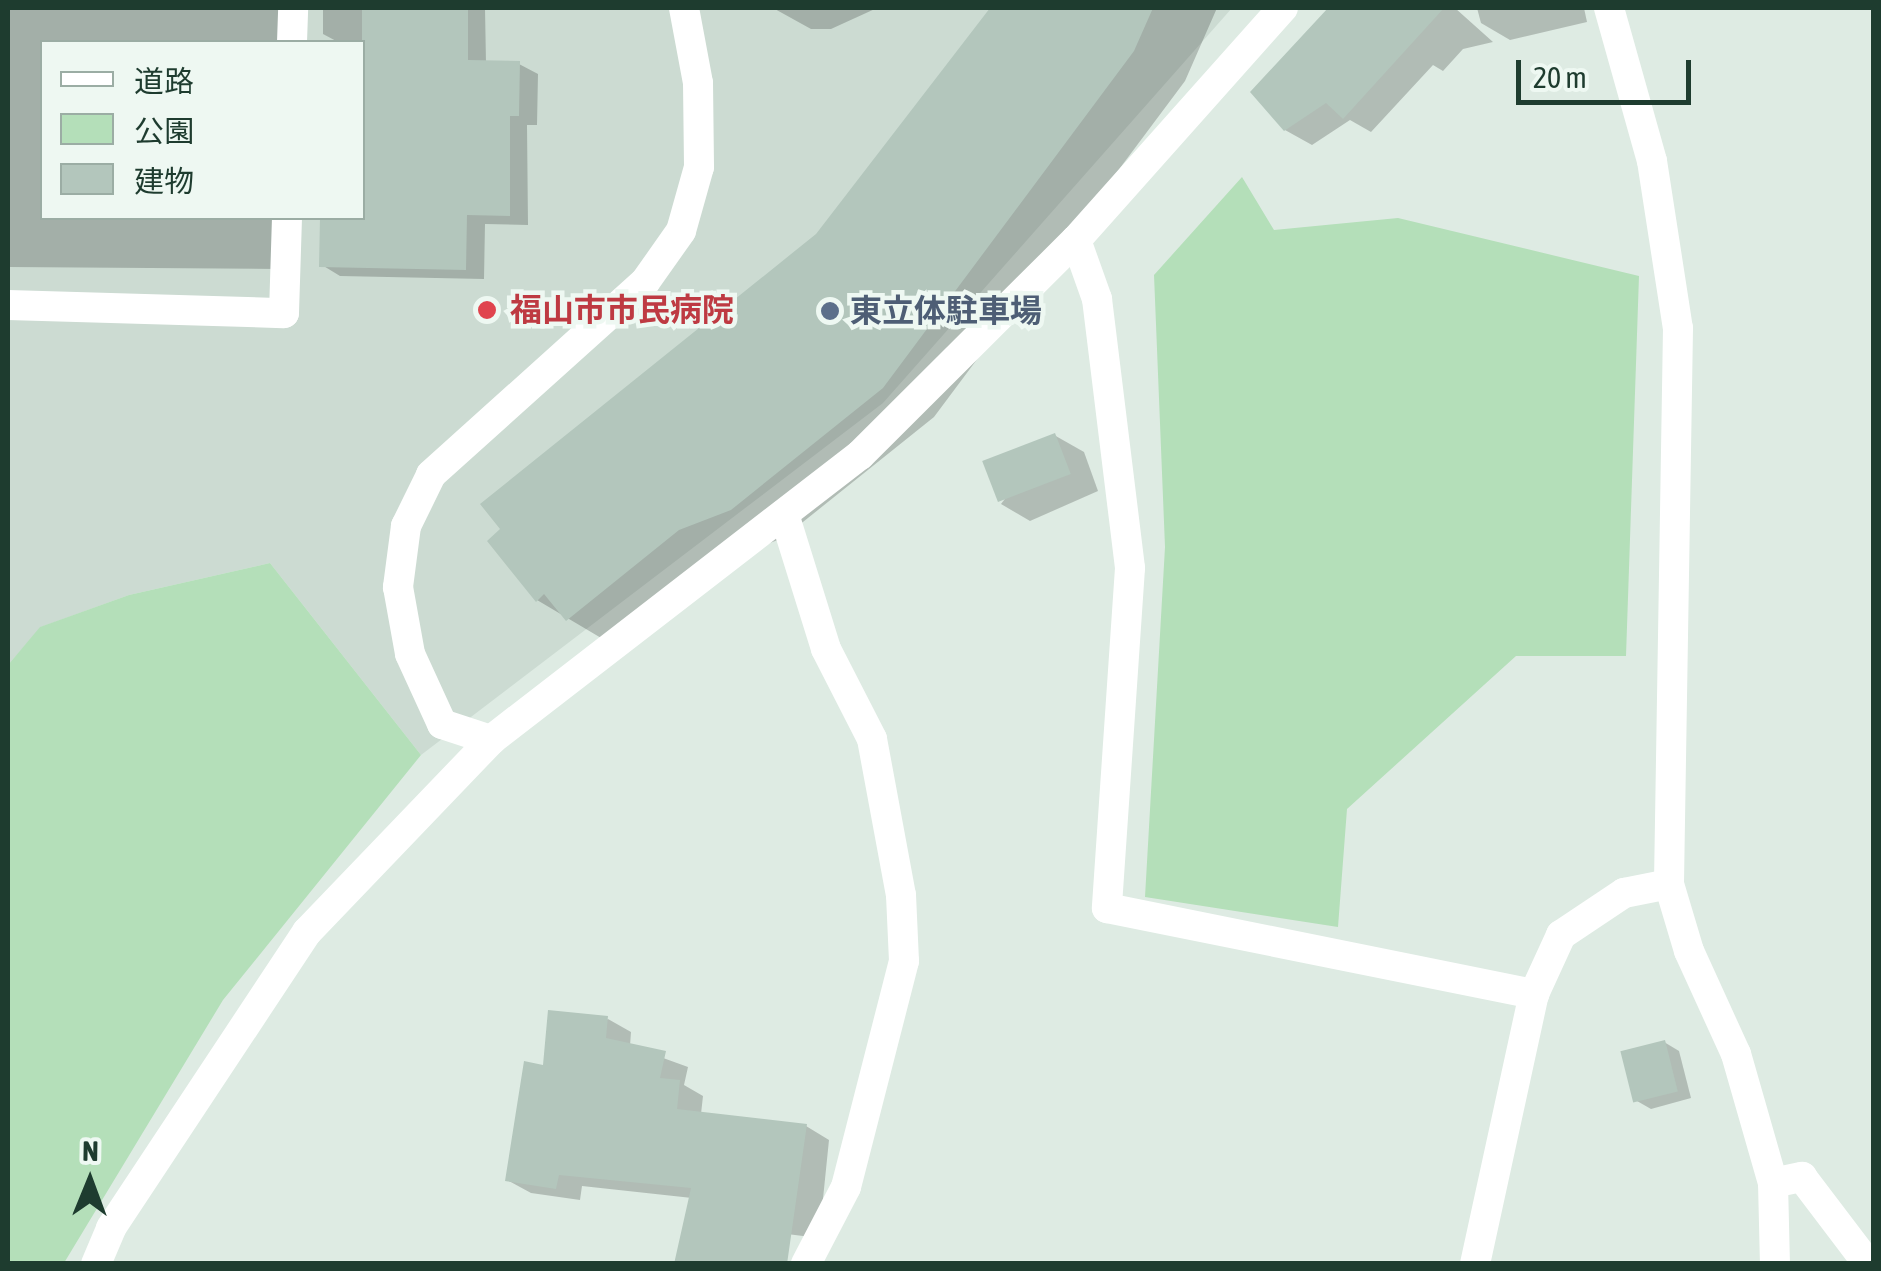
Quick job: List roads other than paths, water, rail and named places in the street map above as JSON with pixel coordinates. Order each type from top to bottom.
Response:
[{"type":"street","points":[[292,8],[292,40]]},
{"type":"street","points":[[490,740],[442,724],[410,654],[398,587],[406,526],[431,475],[645,282],[681,231],[698,167],[698,82],[684,8]]},
{"type":"street","points":[[96,1264],[111,1228],[307,932],[490,740],[860,455],[1076,240],[1283,8]]},
{"type":"street","points":[[1608,8],[1652,161],[1678,328],[1669,884],[1689,951],[1736,1054],[1773,1183],[1774,1264]]},
{"type":"street","points":[[8,306],[284,312],[287,220]]},
{"type":"street","points":[[1076,240],[1097,299],[1130,568],[1107,908],[1534,994]]},
{"type":"street","points":[[784,514],[826,649],[872,739],[901,895],[904,960],[846,1187],[806,1264]]},
{"type":"street","points":[[1475,1264],[1534,994],[1561,935],[1624,893],[1669,884]]},
{"type":"street","points":[[1773,1183],[1802,1177],[1868,1264]]},
{"type":"place","name":"福山市市民病院","points":[[487,310]]},
{"type":"place","name":"東立体駐車場","points":[[830,311]]}]
